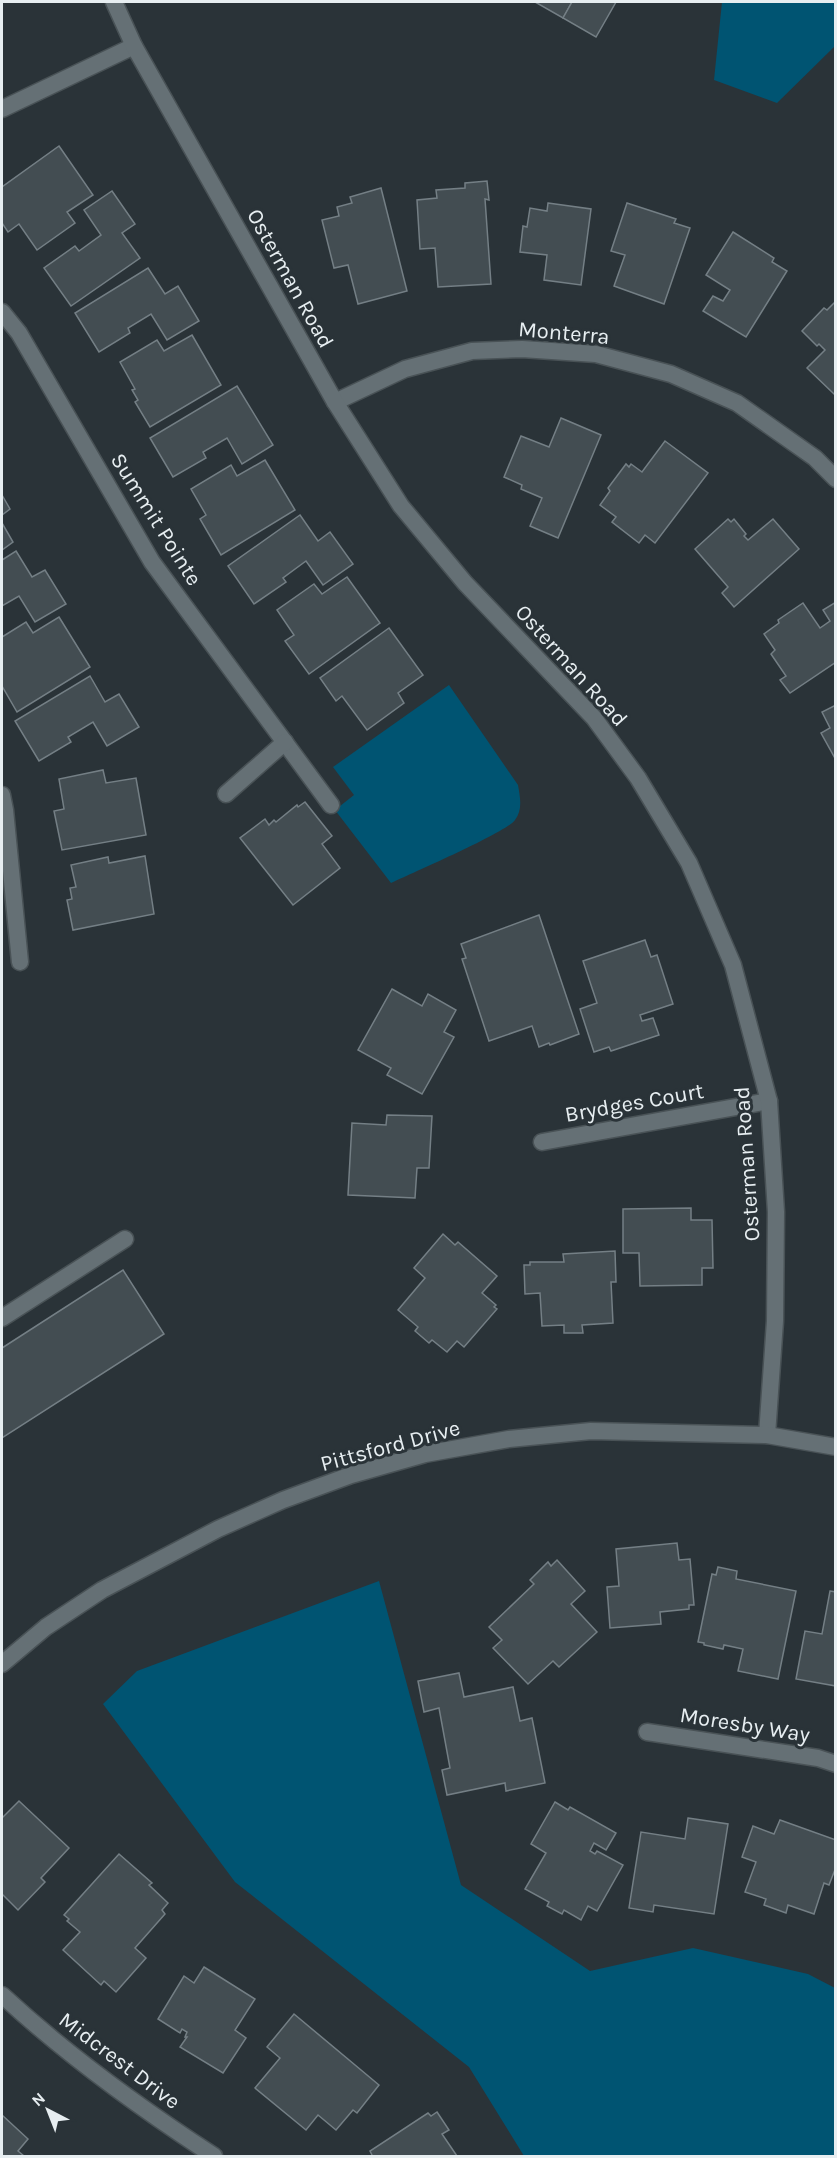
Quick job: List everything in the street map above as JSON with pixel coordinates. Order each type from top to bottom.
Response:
[{"type":"street","name":"Osterman Road","points":[[114,2],[134,46],[335,402],[401,506],[465,584],[594,718],[638,778],[689,863],[733,965],[769,1101],[776,1212],[775,1321],[767,1435]]},
{"type":"street","points":[[2,110],[134,46]]},
{"type":"street","name":"Summit Pointe","points":[[2,312],[19,333],[153,562],[331,805]]},
{"type":"street","name":"Monterra","points":[[335,402],[405,369],[472,351],[522,349],[596,354],[671,374],[737,404],[815,458],[836,479]]},
{"type":"street","points":[[226,794],[285,742]]},
{"type":"street","points":[[2,795],[6,810],[20,962]]},
{"type":"street","name":"Brydges Court","points":[[542,1142],[769,1101]]},
{"type":"street","points":[[2,1318],[125,1239]]},
{"type":"street","name":"Pittsford Drive","points":[[2,1664],[46,1627],[102,1590],[218,1529],[283,1500],[351,1475],[425,1454],[509,1439],[591,1431],[767,1435],[836,1447]]},
{"type":"street","name":"Moresby Way","points":[[647,1732],[818,1758],[836,1764]]},
{"type":"street","name":"Midcrest Drive","points":[[2,1995],[28,2019],[110,2083],[214,2157]]},
{"type":"shaded area","points":[[722,2],[835,2],[835,46],[777,103],[714,80]]},
{"type":"shaded area","points":[[449,685],[518,785],[519,812],[515,820],[495,834],[391,883],[335,810],[354,795],[333,767]]},
{"type":"shaded area","points":[[379,1581],[461,1885],[590,1971],[693,1948],[808,1974],[835,1988],[835,2156],[524,2156],[469,2067],[235,1882],[103,1704],[137,1671]]},
{"type":"building","points":[[535,2],[572,2],[563,18]]},
{"type":"building","points":[[572,2],[616,2],[596,37],[563,18]]},
{"type":"building","points":[[59,146],[93,195],[67,212],[75,223],[37,250],[19,224],[8,232],[2,223],[2,187]]},
{"type":"building","points":[[487,181],[489,200],[485,199],[491,284],[438,287],[435,248],[420,249],[417,200],[437,198],[436,190],[465,188],[465,183]]},
{"type":"building","points":[[381,188],[407,291],[358,304],[348,265],[334,268],[322,220],[339,216],[337,207],[352,203],[350,197]]},
{"type":"building","points":[[112,191],[135,224],[122,233],[140,258],[71,306],[44,268],[75,246],[79,251],[101,235],[84,210]]},
{"type":"building","points":[[548,203],[591,209],[581,285],[544,280],[547,255],[520,252],[523,226],[527,227],[530,208],[547,211]]},
{"type":"building","points":[[627,203],[676,219],[674,223],[690,228],[664,304],[614,286],[625,255],[611,251]]},
{"type":"building","points":[[733,232],[774,258],[772,262],[787,271],[746,337],[703,311],[713,296],[723,301],[730,290],[706,275]]},
{"type":"building","points":[[148,268],[165,294],[178,286],[199,321],[167,340],[151,314],[128,328],[130,333],[99,352],[75,313]]},
{"type":"building","points":[[836,301],[836,392],[834,394],[807,368],[825,350],[819,344],[817,346],[802,331],[824,308],[827,310]]},
{"type":"building","points":[[192,335],[221,385],[150,427],[135,402],[138,400],[132,390],[135,389],[120,362],[157,340],[164,351]]},
{"type":"building","points":[[237,386],[273,445],[242,464],[227,438],[203,452],[206,458],[173,477],[150,438]]},
{"type":"building","points":[[561,418],[601,435],[558,538],[530,526],[542,498],[521,489],[522,485],[504,477],[521,436],[549,447]]},
{"type":"building","points":[[665,441],[708,473],[655,543],[645,535],[639,543],[612,522],[616,517],[600,505],[610,491],[608,488],[626,464],[629,467],[631,464],[642,472]]},
{"type":"building","points":[[265,460],[295,510],[221,555],[200,519],[206,515],[191,489],[231,465],[237,476]]},
{"type":"building","points":[[2,495],[10,509],[2,515]]},
{"type":"building","points":[[300,515],[318,541],[330,532],[353,564],[323,585],[306,561],[283,578],[286,582],[254,604],[228,566]]},
{"type":"building","points":[[728,519],[731,522],[734,519],[748,540],[773,519],[799,549],[734,607],[722,593],[728,587],[695,549]]},
{"type":"building","points":[[2,523],[13,542],[2,550]]},
{"type":"building","points":[[16,551],[32,577],[45,570],[66,604],[35,622],[19,596],[2,606],[2,560]]},
{"type":"building","points":[[347,577],[380,623],[309,674],[285,641],[294,635],[277,610],[314,584],[322,594]]},
{"type":"building","points":[[836,602],[836,662],[790,693],[780,680],[786,676],[771,654],[775,650],[764,634],[779,623],[778,620],[803,603],[820,628],[830,621],[823,610]]},
{"type":"building","points":[[59,617],[90,667],[17,712],[2,686],[2,637],[26,622],[33,633]]},
{"type":"building","points":[[389,628],[423,675],[398,693],[404,703],[367,730],[342,696],[336,701],[320,678]]},
{"type":"building","points":[[90,676],[105,702],[119,694],[139,727],[107,746],[93,722],[68,737],[71,742],[39,761],[15,721]]},
{"type":"building","points":[[836,705],[836,760],[821,733],[830,728],[822,712]]},
{"type":"building","points":[[103,770],[106,783],[136,778],[146,835],[62,850],[54,811],[64,809],[59,779]]},
{"type":"building","points":[[305,802],[332,836],[322,844],[340,868],[293,905],[240,838],[265,819],[269,825]]},
{"type":"building","points":[[145,856],[154,914],[73,930],[67,900],[72,899],[70,888],[76,887],[71,865],[108,857],[109,863]]},
{"type":"building","points":[[539,915],[579,1034],[539,1047],[532,1026],[489,1041],[462,959],[466,958],[461,944]]},
{"type":"building","points":[[645,940],[651,957],[657,955],[673,1004],[640,1015],[642,1021],[653,1018],[659,1035],[611,1051],[609,1047],[594,1052],[580,1009],[597,1003],[583,961]]},
{"type":"building","points":[[392,989],[422,1006],[428,994],[456,1010],[444,1032],[454,1037],[422,1094],[387,1075],[391,1068],[358,1050]]},
{"type":"building","points":[[387,1115],[432,1116],[429,1168],[417,1168],[415,1198],[348,1195],[352,1123],[386,1125]]},
{"type":"building","points":[[691,1208],[691,1220],[712,1220],[713,1268],[702,1268],[702,1285],[640,1286],[639,1253],[623,1253],[623,1209]]},
{"type":"building","points":[[443,1234],[455,1245],[458,1242],[497,1276],[482,1293],[496,1305],[494,1307],[497,1309],[464,1347],[457,1341],[447,1352],[432,1340],[429,1343],[415,1331],[418,1327],[398,1310],[425,1278],[414,1268]]},
{"type":"building","points":[[615,1251],[616,1282],[611,1282],[613,1323],[582,1325],[583,1333],[564,1333],[564,1325],[542,1326],[540,1293],[525,1294],[524,1265],[530,1265],[530,1262],[564,1262],[563,1254]]},
{"type":"building","points":[[123,1270],[164,1334],[2,1438],[2,1348]]},
{"type":"building","points":[[677,1543],[679,1560],[690,1559],[694,1605],[689,1605],[689,1609],[660,1612],[661,1624],[610,1628],[607,1587],[619,1586],[616,1549]]},
{"type":"building","points":[[557,1560],[585,1591],[571,1604],[597,1632],[559,1667],[553,1661],[528,1684],[493,1648],[502,1640],[489,1627],[534,1584],[530,1580],[548,1562],[551,1566]]},
{"type":"building","points":[[718,1567],[737,1571],[736,1579],[796,1591],[778,1679],[738,1671],[743,1649],[724,1645],[723,1649],[698,1642],[712,1574],[716,1575]]},
{"type":"building","points":[[830,1591],[836,1592],[836,1686],[796,1679],[805,1631],[822,1634]]},
{"type":"building","points":[[459,1673],[464,1697],[513,1687],[520,1721],[532,1718],[545,1783],[506,1791],[505,1783],[447,1795],[442,1770],[450,1768],[439,1708],[424,1712],[418,1681]]},
{"type":"building","points":[[19,1801],[69,1848],[41,1878],[45,1882],[18,1910],[2,1894],[2,1818]]},
{"type":"building","points":[[555,1802],[568,1810],[570,1807],[616,1833],[606,1850],[594,1843],[590,1851],[595,1854],[597,1851],[623,1865],[597,1911],[588,1906],[581,1920],[564,1910],[562,1914],[547,1906],[549,1902],[525,1889],[546,1853],[531,1844]]},
{"type":"building","points":[[688,1818],[728,1824],[714,1914],[654,1905],[653,1912],[629,1908],[641,1832],[685,1839]]},
{"type":"building","points":[[780,1820],[836,1840],[836,1867],[829,1885],[824,1883],[814,1914],[788,1905],[786,1913],[764,1905],[766,1899],[745,1892],[756,1862],[742,1857],[753,1826],[774,1834]]},
{"type":"building","points":[[119,1854],[152,1883],[149,1885],[168,1903],[162,1910],[165,1914],[135,1948],[146,1958],[116,1992],[104,1981],[101,1985],[63,1950],[80,1932],[67,1921],[69,1919],[64,1915]]},
{"type":"building","points":[[204,1967],[255,1999],[235,2030],[246,2038],[223,2073],[180,2047],[187,2037],[185,2037],[187,2032],[182,2029],[180,2033],[158,2019],[184,1976],[194,1983]]},
{"type":"building","points":[[294,2014],[379,2085],[357,2113],[353,2110],[336,2130],[318,2115],[306,2130],[255,2088],[280,2058],[267,2047]]},
{"type":"building","points":[[437,2112],[449,2130],[442,2134],[457,2156],[371,2156],[370,2151],[428,2113],[431,2116]]},
{"type":"building","points":[[2,2115],[28,2139],[18,2151],[24,2156],[2,2156]]}]
